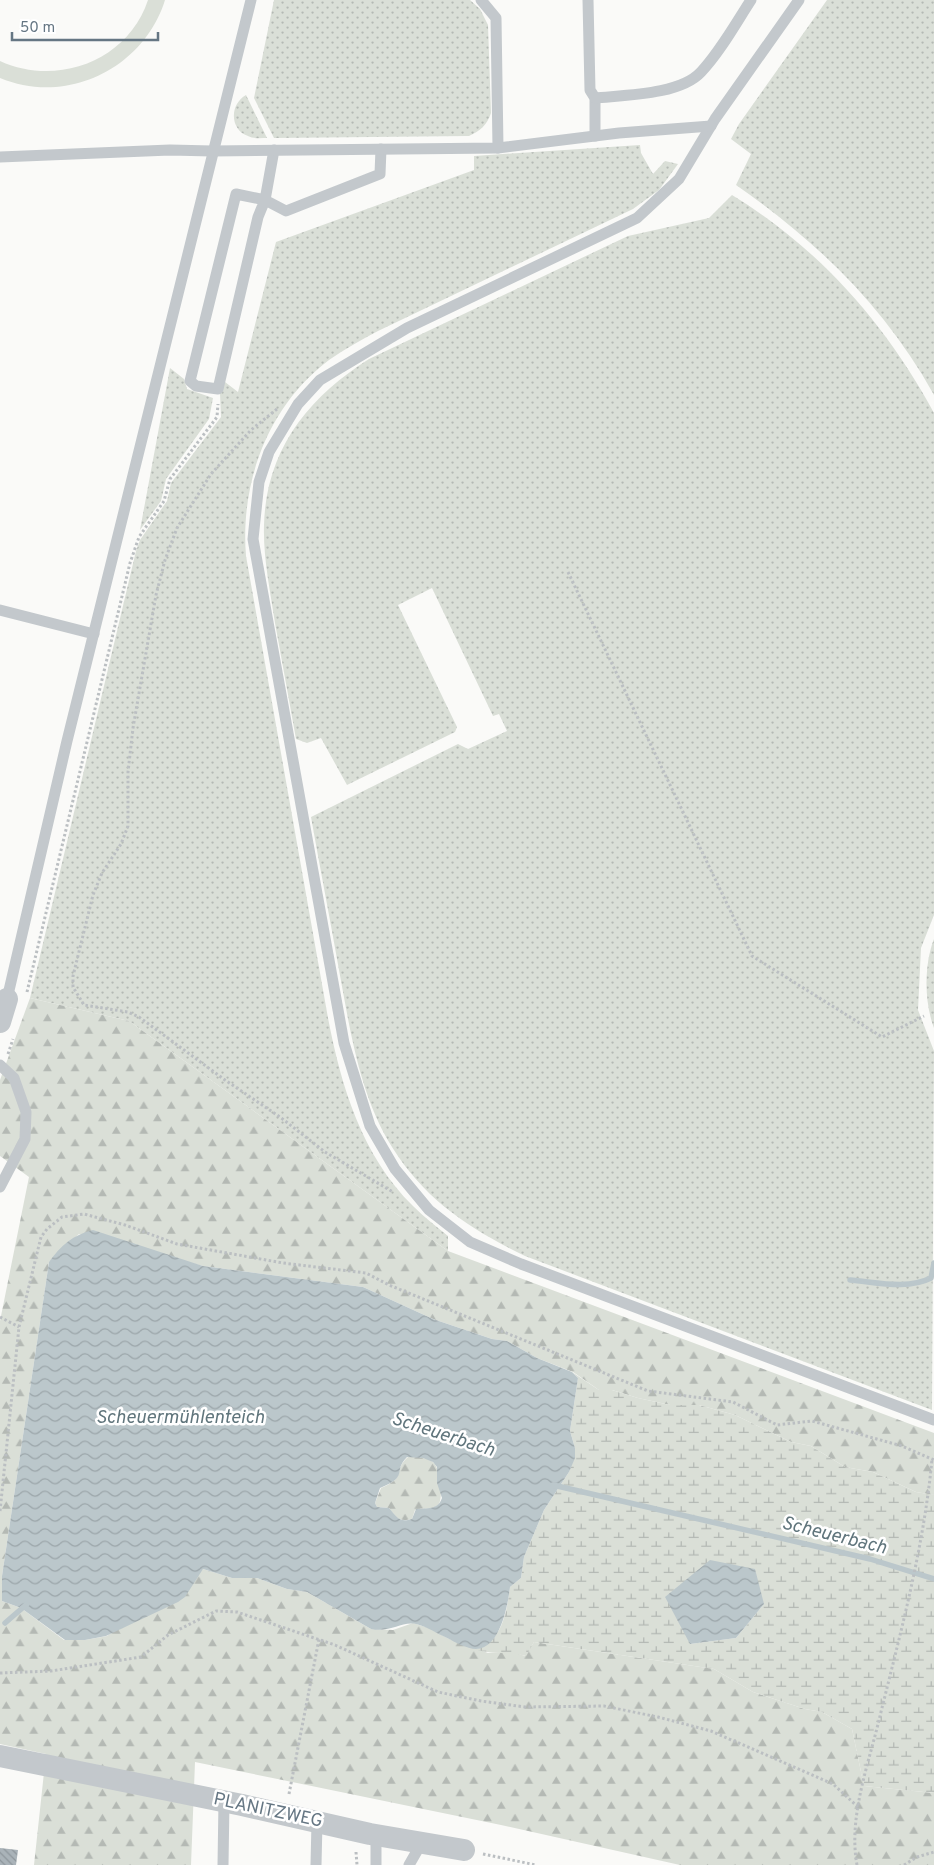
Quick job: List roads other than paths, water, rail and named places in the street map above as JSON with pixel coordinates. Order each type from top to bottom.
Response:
[{"type":"street","points":[[0,1022],[17,997]]},
{"type":"street","name":"PLANITZWEG","points":[[0,1756],[285,1814],[317,1822],[362,1840],[412,1841],[464,1850]]},
{"type":"lane","points":[[17,997],[94,634],[212,151],[251,0]]},
{"type":"lane","points":[[481,0],[496,18],[498,148]]},
{"type":"lane","points":[[588,0],[590,90],[595,98],[595,136]]},
{"type":"lane","points":[[595,98],[656,92],[682,83],[700,74],[752,0]]},
{"type":"lane","points":[[799,0],[711,126],[679,179],[637,218],[407,328],[320,380],[294,410],[269,452],[259,482],[253,539],[344,1042],[370,1126],[394,1169],[430,1210],[470,1242],[530,1268],[934,1420]]},
{"type":"lane","points":[[0,158],[170,150],[498,148],[595,136],[711,126]]},
{"type":"lane","points":[[274,150],[265,200],[258,217],[218,389],[210,390],[196,386],[190,381],[236,194],[265,200],[286,211],[380,174],[381,149]]},
{"type":"lane","points":[[0,610],[94,634]]},
{"type":"lane","points":[[0,1065],[14,1078],[26,1112],[25,1139],[0,1187]]},
{"type":"lane","points":[[223,1865],[224,1801]]},
{"type":"lane","points":[[316,1865],[317,1822]]},
{"type":"lane","points":[[362,1840],[376,1843],[376,1865]]},
{"type":"lane","points":[[409,1865],[417,1851],[412,1841]]},
{"type":"water","name":"Scheuermühlenteich","points":[[93,1230],[203,1266],[363,1287],[433,1319],[492,1339],[507,1341],[537,1358],[572,1372],[578,1378],[570,1431],[575,1448],[575,1458],[569,1472],[544,1510],[524,1557],[521,1578],[510,1587],[505,1615],[497,1634],[491,1642],[484,1647],[469,1648],[416,1624],[405,1624],[378,1630],[371,1629],[307,1592],[287,1589],[257,1578],[232,1578],[203,1569],[185,1597],[178,1602],[106,1636],[85,1640],[65,1640],[21,1608],[2,1601],[2,1576],[49,1262],[68,1242],[79,1235]],"holes":[[[407,1457],[423,1458],[433,1462],[437,1467],[437,1483],[442,1498],[438,1505],[432,1508],[416,1509],[412,1519],[404,1520],[401,1520],[389,1508],[377,1507],[375,1503],[380,1488],[398,1477],[401,1466]]]},
{"type":"water","points":[[710,1560],[755,1569],[764,1604],[736,1638],[690,1644],[665,1597]]},
{"type":"waterway","points":[[850,1280],[891,1284],[922,1282],[931,1278],[934,1263]]},
{"type":"waterway","name":"Scheuerbach","points":[[553,1485],[870,1559],[934,1579]]},
{"type":"waterway","name":"Scheuerbach","points":[[5,1623],[27,1604]]}]
